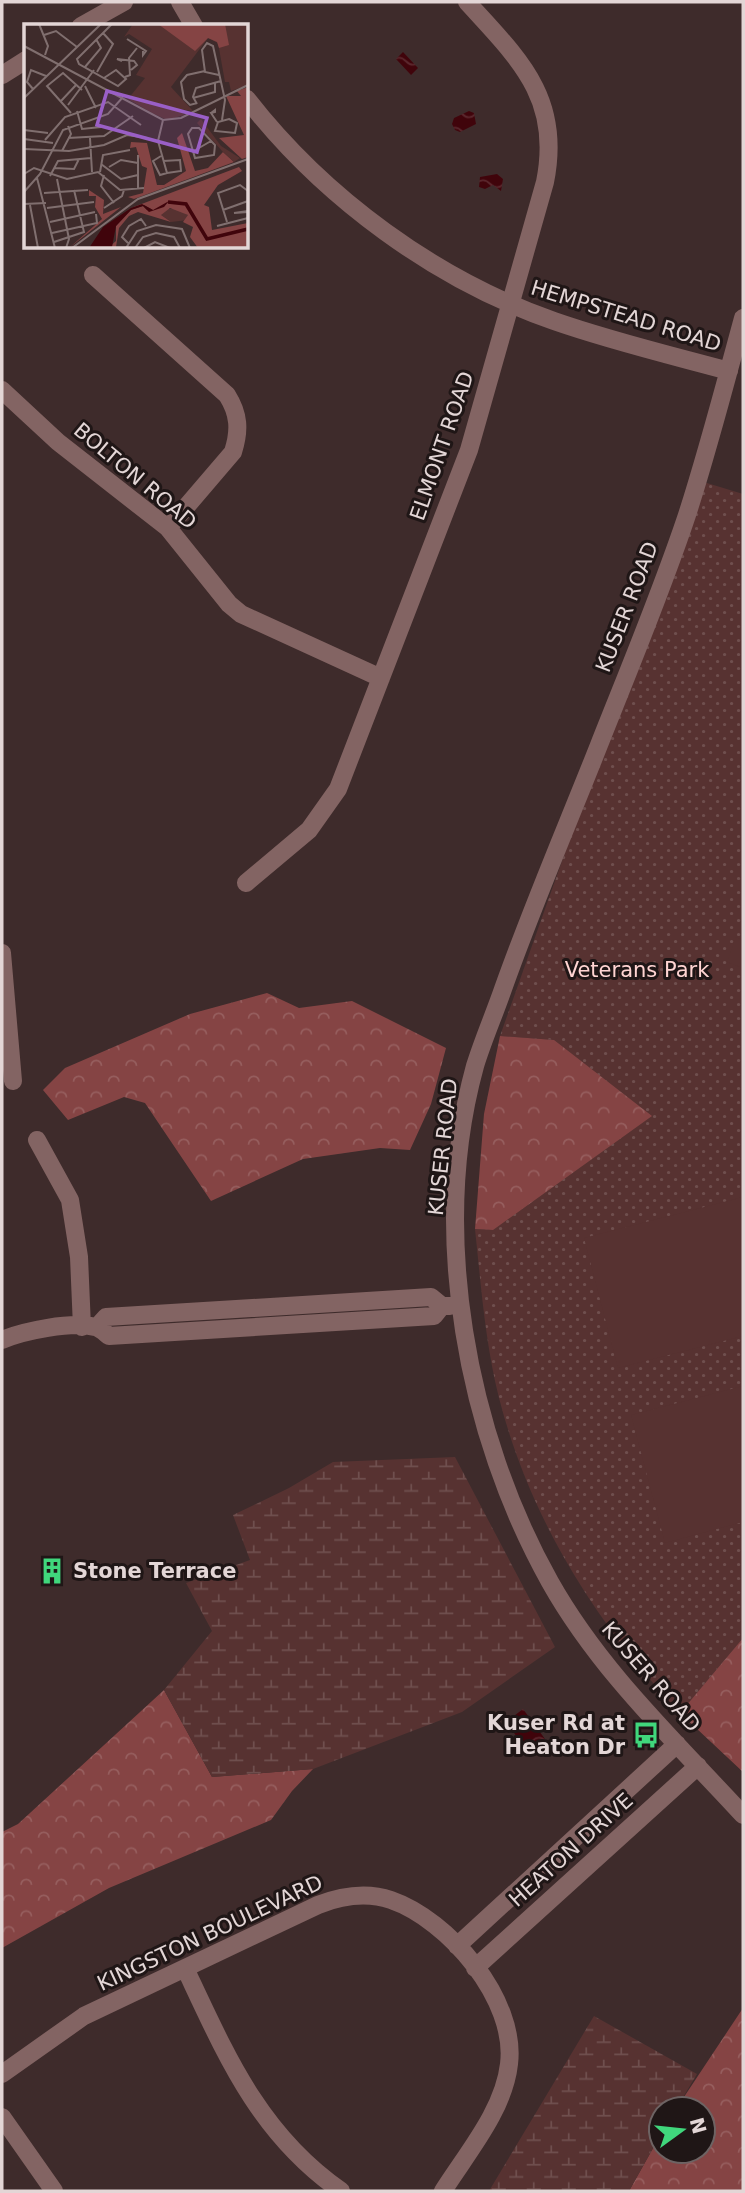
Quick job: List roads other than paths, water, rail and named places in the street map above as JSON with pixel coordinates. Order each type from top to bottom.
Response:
[{"type":"street","points":[[85,24],[124,2]]},
{"type":"street","points":[[180,2],[193,24]]},
{"type":"street","name":"ELMONT ROAD","points":[[246,883],[309,830],[338,789],[469,450],[546,175],[550,143],[546,116],[532,77],[519,58],[467,2]]},
{"type":"street","points":[[2,75],[24,61]]},
{"type":"street","name":"HEMPSTEAD ROAD","points":[[248,100],[287,144],[365,216],[448,272],[510,304],[596,335],[729,371]]},
{"type":"street","points":[[93,275],[227,395],[234,407],[238,429],[233,452],[168,528]]},
{"type":"street","name":"KUSER ROAD","points":[[743,318],[685,519],[598,748],[533,905],[475,1067],[458,1182],[457,1264],[469,1363],[488,1438],[528,1540],[551,1584],[599,1656],[743,1815]]},
{"type":"street","name":"BOLTON ROAD","points":[[2,390],[58,442],[168,528],[229,604],[241,614],[380,678]]},
{"type":"street","points":[[2,953],[13,1081]]},
{"type":"street","points":[[37,1140],[70,1200],[90,1327]]},
{"type":"street","points":[[2,1340],[22,1332],[90,1327],[106,1317],[431,1297],[442,1306],[461,1305]]},
{"type":"street","points":[[90,1327],[109,1336],[268,1327],[434,1316],[442,1306]]},
{"type":"street","points":[[266,1308],[268,1327]]},
{"type":"street","name":"HEATON DRIVE","points":[[457,1946],[677,1744]]},
{"type":"street","name":"HEATON DRIVE","points":[[475,1968],[698,1766]]},
{"type":"street","name":"KINGSTON BOULEVARD","points":[[2,2074],[84,2015],[318,1905],[348,1896],[389,1899],[408,1907],[457,1946],[499,2003],[506,2022],[510,2063],[498,2102],[443,2191]]},
{"type":"street","points":[[185,1968],[234,2072],[253,2103],[299,2157],[341,2191]]},
{"type":"street","points":[[2,2117],[54,2191]]},
{"type":"water","points":[[403,52],[418,68],[411,75],[396,59]]},
{"type":"water","points":[[469,111],[474,113],[476,124],[460,132],[455,130],[452,124],[454,118]]},
{"type":"water","points":[[497,174],[503,179],[501,191],[493,185],[485,189],[479,187],[480,177]]},
{"type":"water","points":[[523,1709],[545,1739],[528,1752],[506,1722]]},
{"type":"place","name":"Stone Terrace","points":[[52,1571]]},
{"type":"place","name":"Kuser Rd at Heaton Dr","points":[[646,1735]]},
{"type":"park label","name":"Veterans Park","points":[[637,970]]}]
